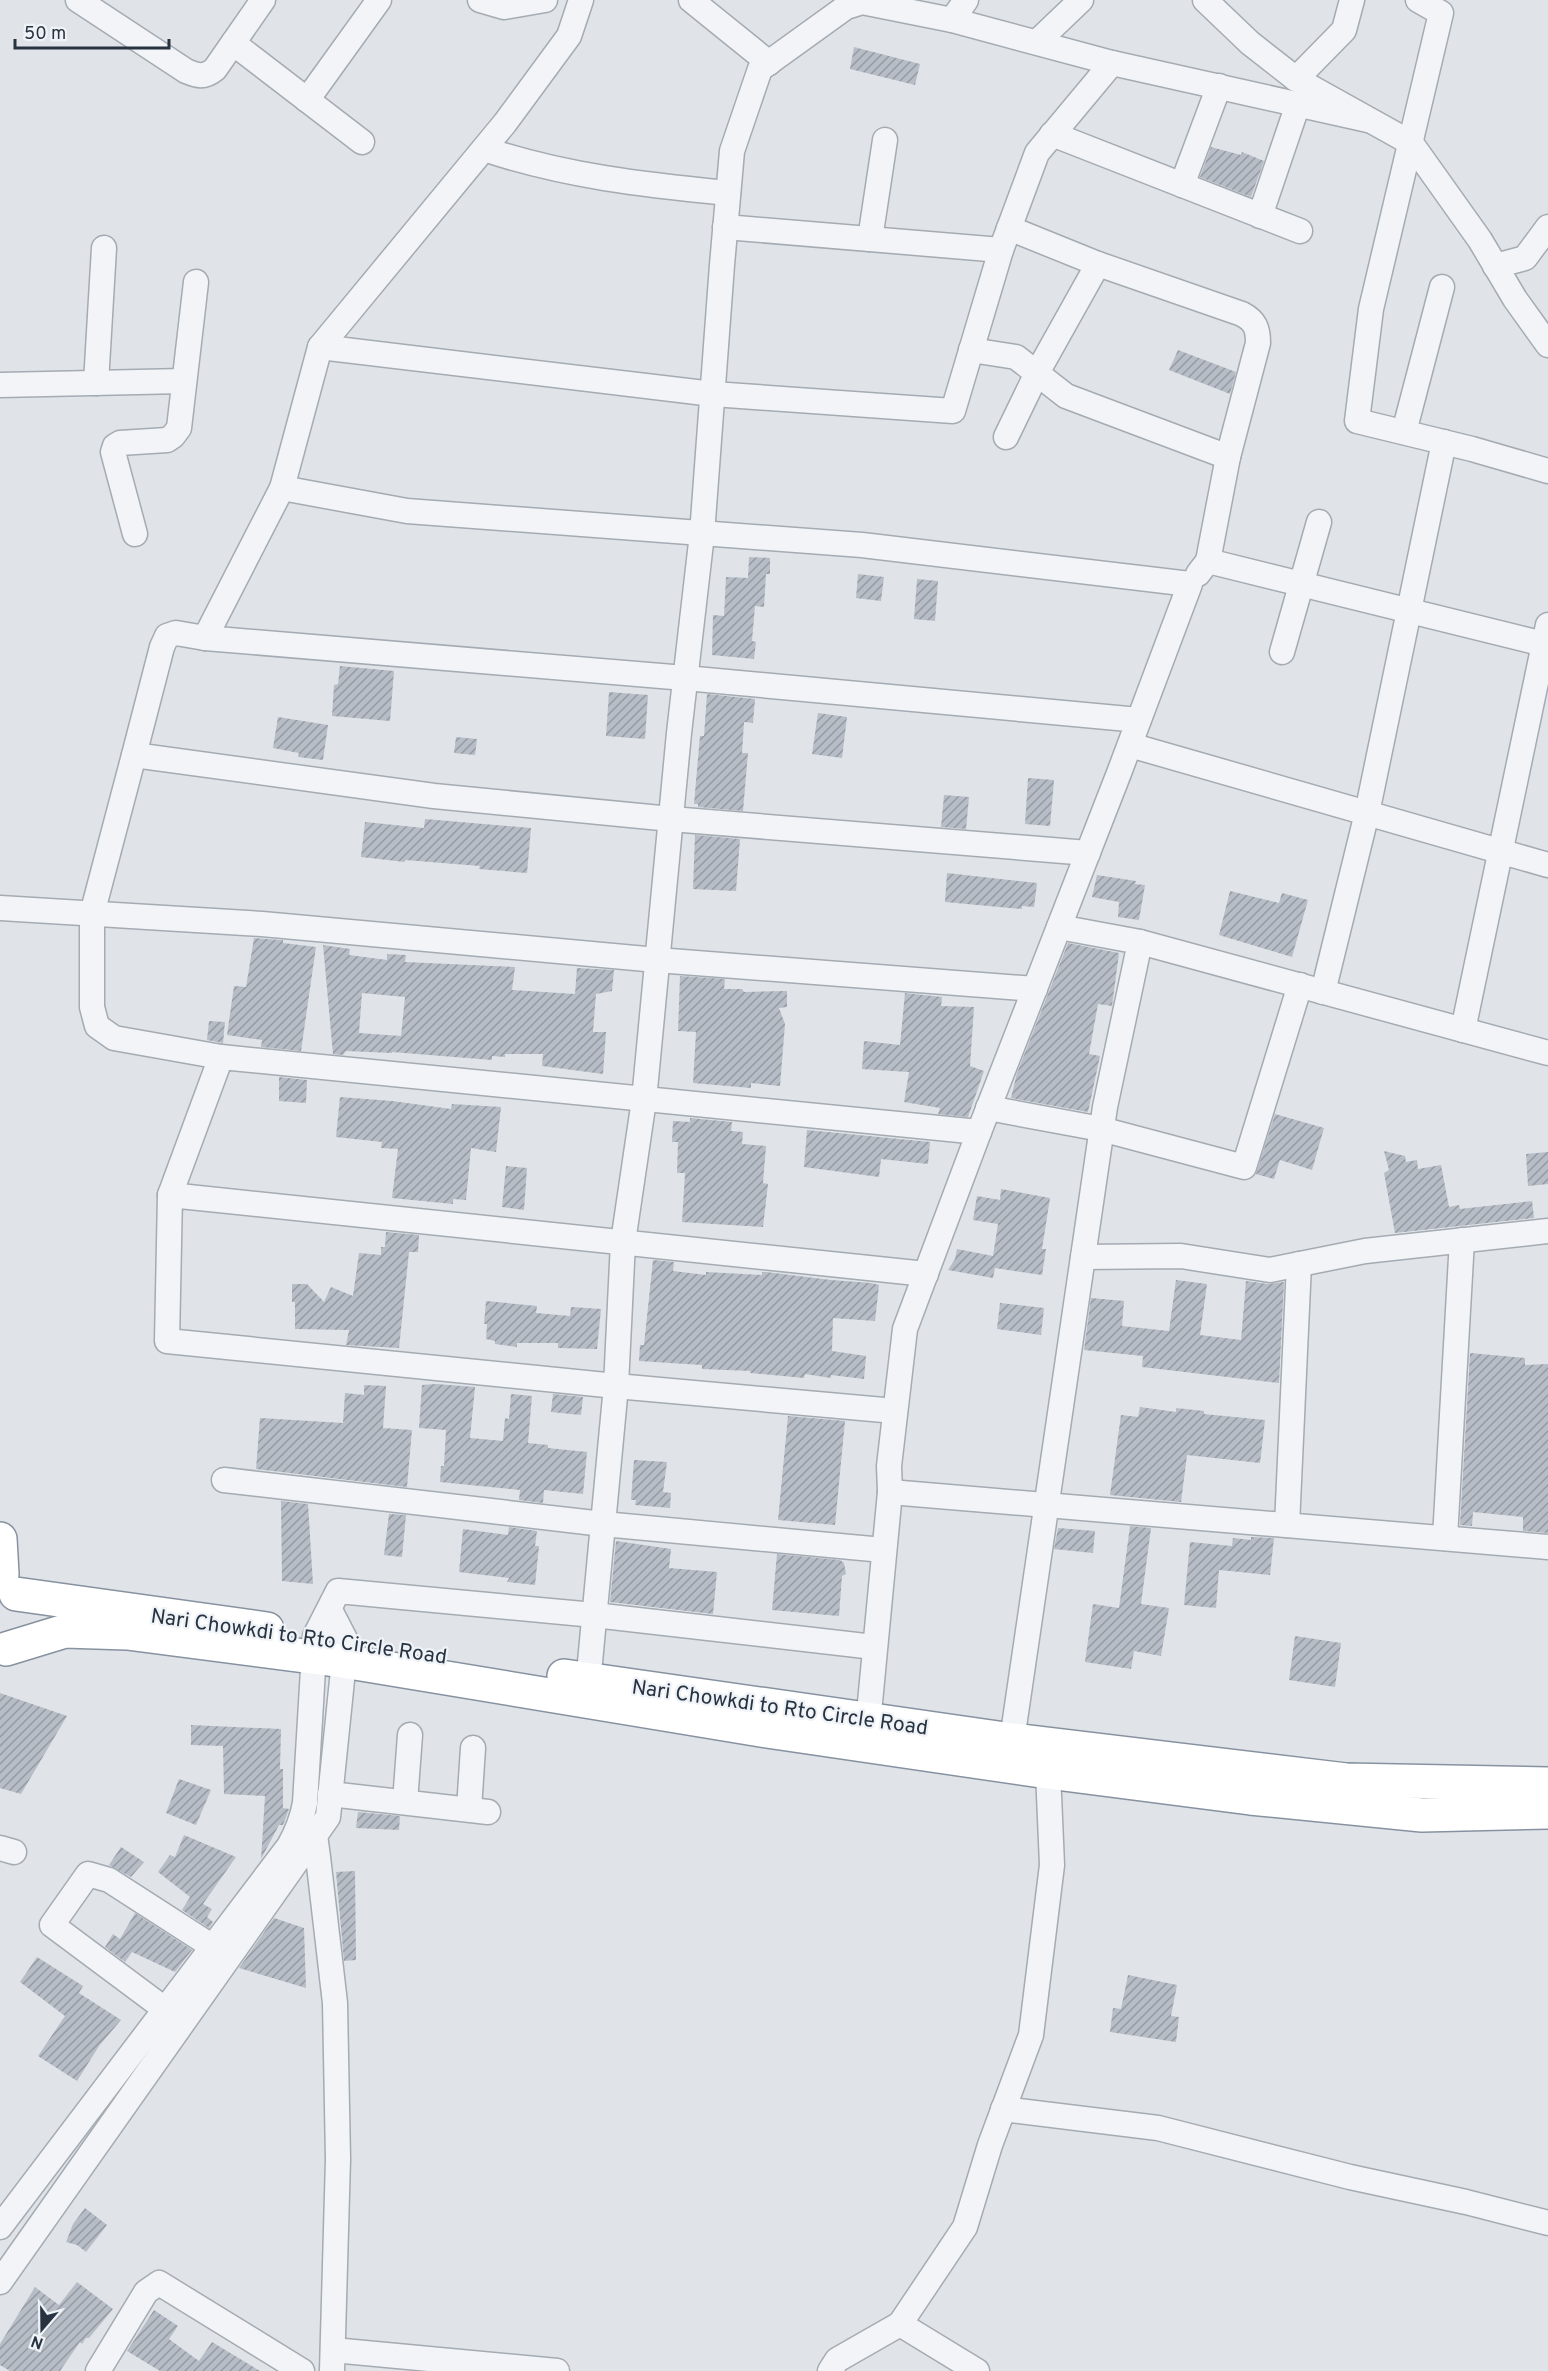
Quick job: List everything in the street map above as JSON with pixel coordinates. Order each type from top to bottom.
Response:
[{"type":"highway","points":[[0,1539],[6,1581],[19,1602],[20,1619],[16,1635],[3,1651]]},
{"type":"highway","name":"Nari Chowkdi to Rto Circle Road","points":[[6,1581],[128,1622],[216,1634],[329,1641],[587,1691],[867,1733],[1012,1740],[1347,1780],[1546,1793]]},
{"type":"highway","points":[[3,1651],[65,1631],[128,1622]]},
{"type":"highway","points":[[867,1733],[1048,1772],[1250,1798],[1422,1815],[1546,1793]]},
{"type":"street","points":[[78,0],[186,71],[198,76],[207,75],[215,69],[263,0]]},
{"type":"street","points":[[307,100],[379,0]]},
{"type":"street","points":[[480,0],[504,8],[544,0]]},
{"type":"street","points":[[204,638],[282,488],[320,347],[484,150],[569,36],[580,0]]},
{"type":"street","points":[[691,0],[769,63]]},
{"type":"street","points":[[952,20],[966,0]]},
{"type":"street","points":[[1037,42],[1080,0]]},
{"type":"street","points":[[1205,0],[1250,43],[1296,79],[1411,144],[1467,221],[1515,299],[1548,345]]},
{"type":"street","points":[[1296,79],[1344,30],[1352,0]]},
{"type":"street","points":[[587,1691],[616,1386],[623,1242],[644,1100],[702,534],[732,151],[760,69],[849,4],[862,2],[952,20],[1112,63],[1368,120]]},
{"type":"street","points":[[1425,2],[1441,13],[1371,309],[1357,421],[1548,471]]},
{"type":"street","points":[[233,43],[362,142]]},
{"type":"street","points":[[320,347],[712,394],[953,411],[1005,239],[1037,153],[1112,63]]},
{"type":"street","points":[[1182,185],[1219,86]]},
{"type":"street","points":[[1260,216],[1298,104]]},
{"type":"street","points":[[1052,134],[1300,231]]},
{"type":"street","points":[[870,239],[885,140]]},
{"type":"street","points":[[484,150],[568,173],[636,184],[728,193]]},
{"type":"street","points":[[725,227],[870,239],[1005,239],[1098,264],[1242,314],[1252,320],[1258,331],[1258,343],[1228,457],[1208,561],[1190,584],[905,1329],[889,1466],[890,1492],[867,1733]]},
{"type":"street","points":[[1495,266],[1525,258],[1548,227]]},
{"type":"street","points":[[96,383],[104,248]]},
{"type":"street","points":[[1006,437],[1098,264]]},
{"type":"street","points":[[135,534],[114,459],[115,446],[120,443],[166,440],[173,436],[179,428],[196,282]]},
{"type":"street","points":[[1404,432],[1442,287]]},
{"type":"street","points":[[971,350],[1017,357],[1066,396],[1228,457]]},
{"type":"street","points":[[0,385],[184,381]]},
{"type":"street","points":[[988,1108],[1101,1130],[1244,1167],[1312,988],[1366,813],[1444,442]]},
{"type":"street","points":[[282,488],[407,511],[862,545],[1190,584]]},
{"type":"street","points":[[1282,652],[1320,522]]},
{"type":"street","points":[[1208,561],[1408,611],[1546,638],[1502,852],[1462,1030]]},
{"type":"street","points":[[979,1132],[221,1057],[114,1038],[97,1026],[92,1008],[92,914],[162,647],[167,636],[176,633],[204,638],[686,678],[1139,720]]},
{"type":"street","points":[[1130,745],[1548,865]]},
{"type":"street","points":[[134,755],[434,796],[671,819],[1088,853]]},
{"type":"street","points":[[0,909],[262,924],[657,960],[1035,989]]},
{"type":"street","points":[[1059,927],[1140,942],[1548,1053]]},
{"type":"street","points":[[1012,1740],[1101,1130],[1140,942]]},
{"type":"street","points":[[221,1057],[170,1195],[167,1341],[616,1386],[896,1411]]},
{"type":"street","points":[[170,1195],[926,1274]]},
{"type":"street","points":[[1083,1257],[1180,1256],[1270,1270],[1365,1251],[1548,1231]]},
{"type":"street","points":[[1445,1538],[1462,1240]]},
{"type":"street","points":[[1287,1525],[1299,1264]]},
{"type":"street","points":[[224,1480],[603,1524],[883,1550]]},
{"type":"street","points":[[890,1492],[1548,1547]]},
{"type":"street","points":[[557,2371],[332,2361],[338,2159],[335,2003],[308,1828],[329,1641],[338,1591],[594,1615],[874,1647]]},
{"type":"street","points":[[0,2282],[72,2180],[289,1846],[308,1828],[328,1816],[330,1794],[329,1641]]},
{"type":"street","points":[[405,1802],[410,1735]]},
{"type":"street","points":[[330,1794],[478,1810],[473,1748]]},
{"type":"street","points":[[830,2371],[837,2360],[900,2324],[964,2227],[1003,2109],[1031,2035],[1052,1865],[1048,1772]]},
{"type":"street","points":[[166,2010],[52,1925],[88,1874],[110,1880],[220,1954]]},
{"type":"street","points":[[0,2227],[48,2161],[166,2010],[220,1954]]},
{"type":"street","points":[[1003,2109],[1158,2128],[1350,2177],[1466,2202],[1548,2223]]},
{"type":"street","points":[[48,2161],[72,2180]]},
{"type":"street","points":[[98,2371],[146,2292],[159,2283],[302,2371]]},
{"type":"street","points":[[900,2324],[977,2371]]},
{"type":"building","points":[[854,47],[920,64],[915,85],[850,69]]},
{"type":"building","points":[[1211,147],[1241,155],[1242,152],[1264,161],[1251,197],[1200,177]]},
{"type":"building","points":[[1178,350],[1236,372],[1230,394],[1169,370]]},
{"type":"building","points":[[749,557],[770,558],[770,574],[766,574],[764,607],[755,606],[752,641],[756,642],[754,659],[712,655],[713,615],[724,616],[726,577],[748,578]]},
{"type":"building","points":[[858,574],[884,577],[881,601],[856,598]]},
{"type":"building","points":[[917,579],[938,581],[935,621],[914,619]]},
{"type":"building","points":[[340,666],[394,671],[390,721],[332,716],[334,685],[338,684]]},
{"type":"building","points":[[609,692],[648,695],[645,739],[606,736]]},
{"type":"building","points":[[707,694],[755,699],[753,723],[744,722],[742,753],[748,753],[743,811],[698,807],[698,804],[694,804],[700,736],[704,736]]},
{"type":"building","points":[[818,713],[847,717],[842,758],[812,754]]},
{"type":"building","points":[[278,717],[328,725],[323,760],[298,757],[299,753],[273,748]]},
{"type":"building","points":[[456,737],[477,739],[475,755],[454,753]]},
{"type":"building","points":[[1028,778],[1054,780],[1050,826],[1025,824]]},
{"type":"building","points":[[944,795],[969,797],[966,829],[941,827]]},
{"type":"building","points":[[425,819],[531,828],[527,873],[479,869],[480,866],[361,857],[365,822],[424,828]]},
{"type":"building","points":[[695,835],[740,839],[736,891],[693,889]]},
{"type":"building","points":[[947,873],[1037,883],[1034,907],[1022,906],[1022,909],[945,902]]},
{"type":"building","points":[[1097,875],[1136,881],[1135,884],[1145,885],[1139,920],[1118,917],[1119,902],[1092,897]]},
{"type":"building","points":[[1230,891],[1279,903],[1282,893],[1308,900],[1292,957],[1219,935]]},
{"type":"building","points":[[254,938],[283,940],[283,943],[316,947],[301,1051],[261,1047],[262,1040],[227,1035],[234,986],[246,987]]},
{"type":"building","points":[[1068,943],[1119,953],[1112,1006],[1098,1004],[1089,1054],[1100,1056],[1088,1112],[1011,1098],[1017,1073]]},
{"type":"building","points":[[323,945],[350,949],[349,955],[387,960],[387,954],[406,955],[405,962],[515,967],[512,990],[575,994],[577,968],[614,970],[612,991],[596,994],[593,1032],[606,1032],[603,1074],[542,1066],[543,1054],[505,1054],[505,1057],[492,1056],[492,1060],[392,1052],[346,1051],[343,1055],[333,1054]],"holes":[[[362,993],[405,997],[401,1036],[359,1033]]]},
{"type":"building","points":[[680,976],[725,979],[724,989],[742,989],[744,992],[787,991],[787,1007],[779,1008],[785,1024],[780,1086],[751,1083],[751,1088],[693,1083],[696,1032],[678,1031]]},
{"type":"building","points":[[905,993],[942,997],[941,1006],[974,1007],[970,1066],[984,1071],[968,1117],[938,1114],[940,1108],[904,1102],[909,1072],[862,1069],[864,1041],[900,1045]]},
{"type":"building","points":[[209,1021],[225,1022],[223,1043],[207,1040]]},
{"type":"building","points":[[279,1077],[307,1080],[306,1103],[279,1101]]},
{"type":"building","points":[[340,1097],[451,1109],[452,1104],[501,1107],[496,1152],[471,1148],[466,1200],[453,1199],[453,1204],[392,1198],[398,1149],[381,1148],[382,1142],[336,1137]]},
{"type":"building","points":[[1275,1114],[1324,1128],[1312,1170],[1280,1160],[1274,1179],[1256,1174]]},
{"type":"building","points":[[690,1118],[732,1122],[731,1131],[743,1132],[742,1144],[766,1146],[763,1183],[768,1184],[763,1227],[682,1222],[685,1173],[677,1173],[678,1142],[672,1142],[673,1121],[690,1122]]},
{"type":"building","points":[[807,1130],[930,1142],[928,1164],[881,1159],[879,1177],[804,1167]]},
{"type":"building","points":[[1384,1151],[1405,1156],[1406,1162],[1417,1160],[1418,1169],[1441,1165],[1449,1207],[1459,1205],[1460,1209],[1532,1201],[1534,1218],[1395,1233],[1384,1173],[1389,1170]]},
{"type":"building","points":[[1548,1152],[1548,1184],[1528,1186],[1526,1154]]},
{"type":"building","points":[[506,1166],[527,1168],[524,1210],[502,1207]]},
{"type":"building","points":[[1001,1189],[1050,1198],[1042,1249],[1046,1249],[1042,1275],[995,1268],[993,1278],[948,1270],[955,1259],[957,1249],[993,1256],[998,1224],[973,1220],[977,1196],[1000,1200]]},
{"type":"building","points":[[386,1232],[419,1235],[418,1252],[409,1252],[399,1348],[346,1345],[349,1330],[295,1329],[292,1284],[307,1284],[324,1302],[331,1287],[353,1296],[359,1253],[381,1255],[381,1247],[385,1247]]},
{"type":"building","points":[[653,1260],[674,1262],[673,1271],[706,1275],[706,1272],[762,1275],[762,1272],[766,1272],[879,1285],[875,1321],[833,1318],[832,1351],[866,1356],[864,1379],[805,1374],[804,1378],[750,1373],[751,1371],[702,1369],[702,1365],[639,1361],[640,1345],[644,1345]]},
{"type":"building","points":[[1176,1280],[1207,1284],[1200,1335],[1241,1340],[1246,1281],[1268,1284],[1284,1282],[1279,1383],[1142,1367],[1143,1356],[1084,1350],[1091,1298],[1124,1301],[1122,1326],[1169,1331]]},
{"type":"building","points":[[486,1301],[537,1306],[536,1313],[570,1316],[571,1307],[601,1309],[597,1349],[558,1348],[558,1343],[517,1343],[517,1347],[495,1344],[495,1341],[486,1339],[487,1324],[484,1324]]},
{"type":"building","points":[[1000,1303],[1044,1308],[1041,1335],[997,1329]]},
{"type":"building","points":[[1470,1353],[1525,1358],[1525,1365],[1548,1364],[1548,1533],[1523,1531],[1523,1517],[1473,1512],[1472,1526],[1460,1525]]},
{"type":"building","points":[[364,1385],[386,1386],[383,1428],[412,1430],[407,1487],[256,1469],[260,1418],[343,1423],[345,1393],[364,1395]]},
{"type":"building","points":[[422,1385],[475,1387],[470,1438],[503,1441],[505,1418],[509,1419],[511,1394],[532,1396],[528,1443],[548,1445],[548,1448],[587,1452],[583,1494],[544,1490],[543,1503],[519,1500],[520,1490],[440,1482],[441,1466],[444,1466],[446,1430],[419,1428]]},
{"type":"building","points":[[553,1394],[583,1397],[581,1415],[551,1412]]},
{"type":"building","points":[[1140,1407],[1176,1412],[1176,1408],[1204,1411],[1204,1414],[1265,1420],[1260,1463],[1187,1455],[1181,1502],[1110,1495],[1121,1415],[1138,1417]]},
{"type":"building","points":[[788,1416],[845,1421],[835,1525],[778,1520]]},
{"type":"building","points":[[634,1460],[667,1462],[663,1492],[671,1493],[670,1508],[635,1505],[636,1500],[631,1500]]},
{"type":"building","points":[[281,1501],[308,1504],[313,1584],[282,1581]]},
{"type":"building","points":[[389,1514],[406,1515],[402,1557],[384,1555]]},
{"type":"building","points":[[1130,1526],[1151,1528],[1141,1604],[1169,1608],[1161,1656],[1134,1651],[1131,1669],[1085,1662],[1093,1604],[1119,1608]]},
{"type":"building","points":[[509,1527],[537,1531],[535,1546],[539,1546],[535,1585],[507,1582],[509,1578],[459,1572],[463,1529],[508,1535]]},
{"type":"building","points":[[1058,1528],[1095,1531],[1093,1553],[1054,1549]]},
{"type":"building","points":[[1251,1537],[1274,1538],[1270,1575],[1219,1570],[1216,1608],[1184,1605],[1190,1542],[1232,1546],[1233,1538],[1251,1540]]},
{"type":"building","points":[[616,1541],[671,1549],[669,1568],[717,1572],[713,1614],[610,1602]]},
{"type":"building","points":[[777,1554],[840,1560],[844,1563],[846,1574],[842,1576],[839,1616],[772,1610]]},
{"type":"building","points":[[1295,1636],[1341,1643],[1335,1687],[1289,1680]]},
{"type":"building","points":[[0,1693],[67,1716],[21,1794],[0,1788]]},
{"type":"building","points":[[191,1725],[281,1729],[280,1769],[283,1769],[283,1808],[289,1809],[283,1825],[279,1825],[261,1859],[265,1796],[224,1794],[223,1746],[191,1745]]},
{"type":"building","points":[[179,1779],[211,1790],[196,1825],[166,1813]]},
{"type":"building","points":[[358,1812],[400,1816],[399,1830],[356,1828]]},
{"type":"building","points":[[184,1835],[236,1857],[203,1904],[212,1909],[207,1917],[213,1922],[209,1928],[182,1910],[190,1897],[158,1872],[170,1855],[175,1857]]},
{"type":"building","points":[[121,1847],[144,1862],[131,1877],[109,1865]]},
{"type":"building","points":[[355,1871],[356,1960],[344,1961],[336,1872]]},
{"type":"building","points":[[135,1913],[192,1950],[175,1972],[132,1952],[125,1962],[105,1947],[113,1934],[120,1939]]},
{"type":"building","points":[[274,1918],[304,1928],[306,1988],[239,1968]]},
{"type":"building","points":[[37,1957],[83,1986],[79,1993],[121,2020],[99,2046],[77,2081],[38,2056],[65,2016],[20,1982]]},
{"type":"building","points":[[1128,1975],[1177,1985],[1171,2016],[1179,2017],[1176,2042],[1110,2032],[1113,2008],[1121,2009]]},
{"type":"building","points":[[85,2208],[107,2225],[86,2252],[77,2245],[66,2242],[73,2224]]},
{"type":"building","points":[[77,2282],[113,2309],[89,2338],[86,2338],[82,2344],[80,2342],[60,2371],[10,2371],[0,2365],[0,2344],[35,2287],[59,2305]]},
{"type":"building","points":[[154,2310],[178,2326],[169,2339],[199,2361],[212,2342],[260,2371],[160,2371],[127,2351]]}]
